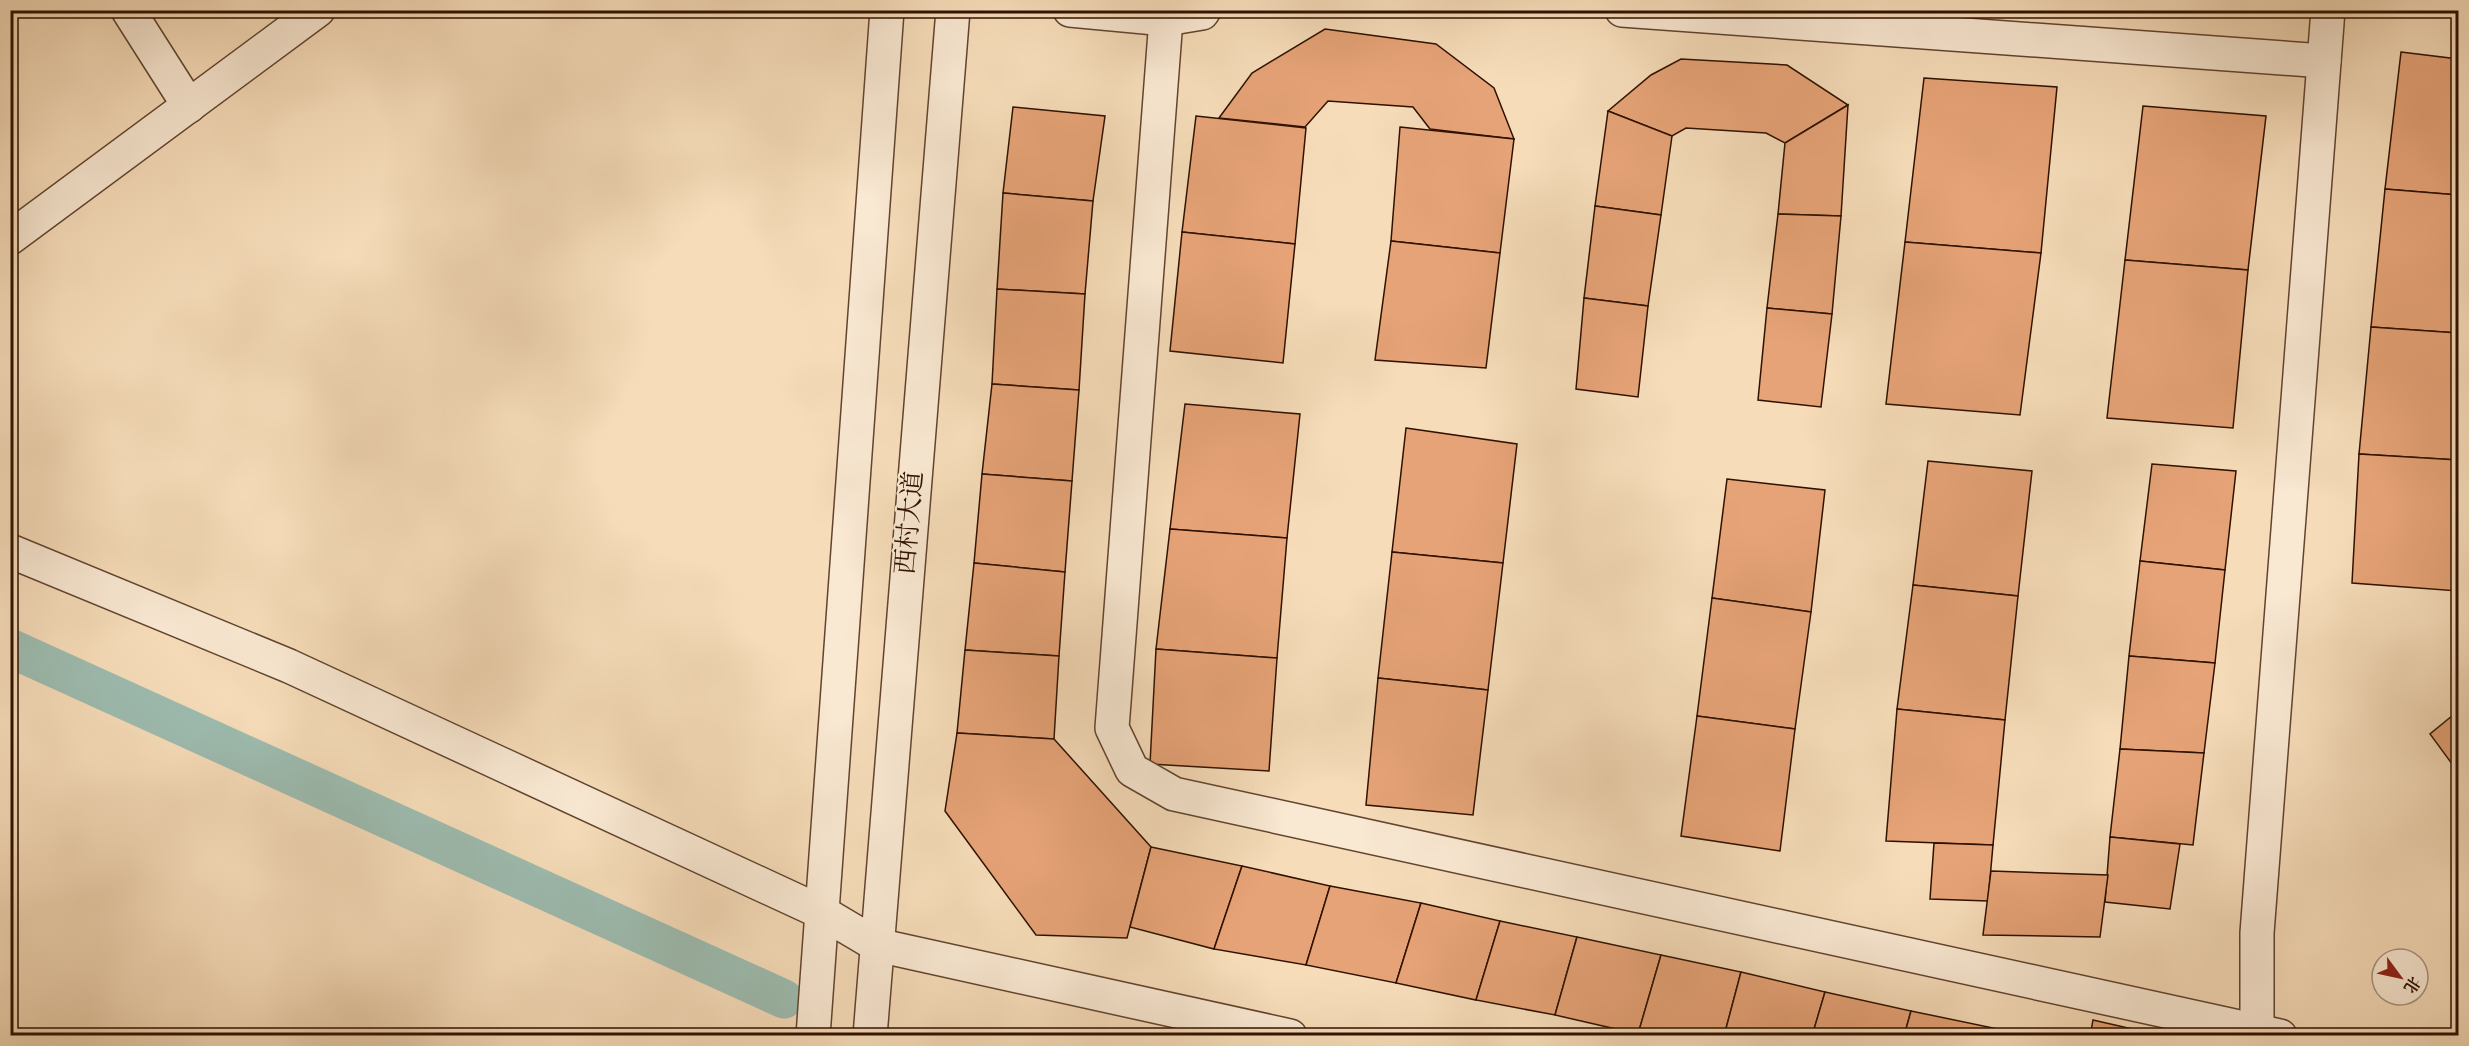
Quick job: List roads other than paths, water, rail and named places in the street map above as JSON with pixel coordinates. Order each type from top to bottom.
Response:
[{"type":"street","points":[[128,10],[189,106]]},
{"type":"street","points":[[10,238],[318,10]]},
{"type":"street","points":[[813,1035],[887,10]]},
{"type":"street","name":"西村大道","points":[[870,1035],[953,10]]},
{"type":"street","points":[[1070,10],[1163,15],[1203,13],[1204,10]]},
{"type":"street","points":[[1622,10],[2324,61]]},
{"type":"street","points":[[1163,15],[1112,728],[1132,770],[1174,794],[2269,1033],[2257,933],[2328,10]]},
{"type":"street","points":[[10,551],[289,666],[823,914],[877,945],[1290,1035]]},
{"type":"waterway","points":[[10,648],[784,999]]}]
